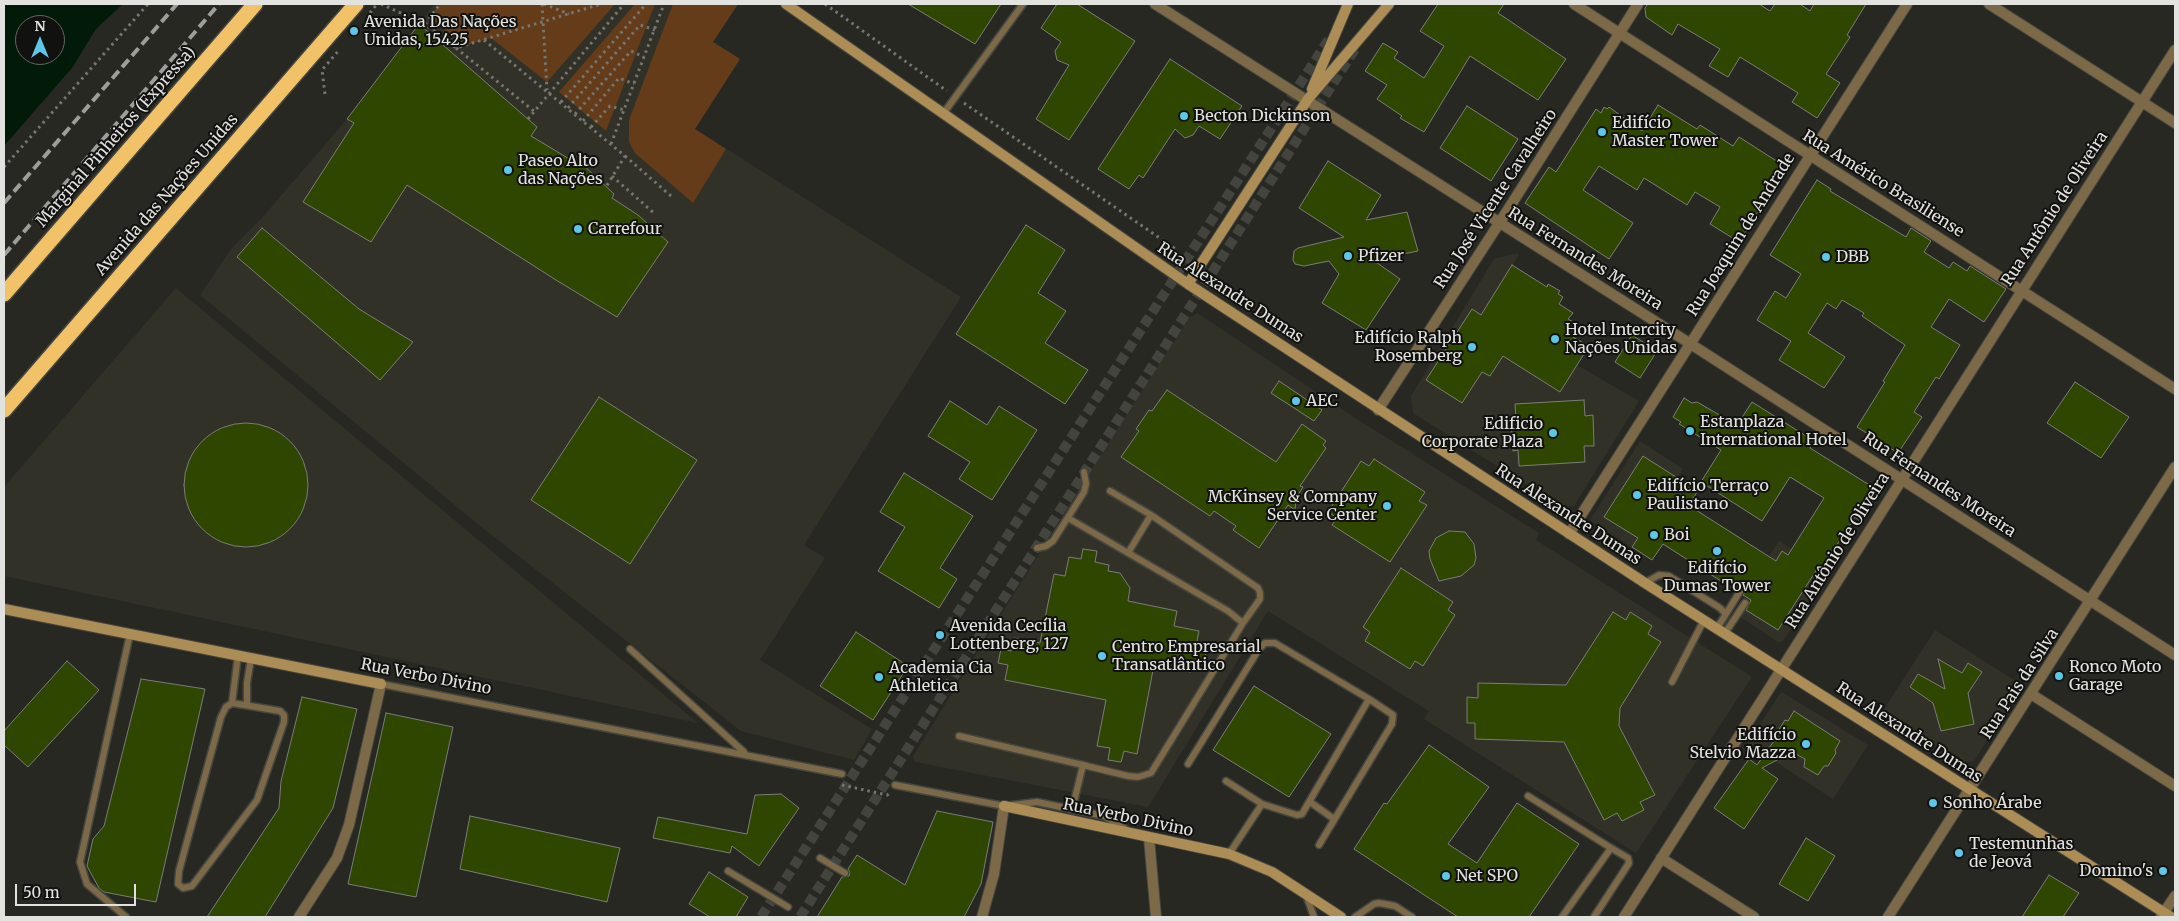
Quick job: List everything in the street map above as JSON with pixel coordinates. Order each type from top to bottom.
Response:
[{"type":"highway","name":"Marginal Pinheiros (Expressa)","points":[[4,294],[254,4]]},
{"type":"highway","name":"Avenida das Nações Unidas","points":[[4,410],[356,4]]},
{"type":"street","name":"Rua Alexandre Dumas","points":[[786,4],[1188,284],[1295,353],[1378,410],[2165,916]]},
{"type":"street","name":"Rua Fernandes Moreira","points":[[1155,4],[2175,655]]},
{"type":"street","points":[[1308,100],[1348,4]]},
{"type":"street","points":[[1188,284],[1308,100],[1389,4]]},
{"type":"street","name":"Rua Américo Brasiliense","points":[[1574,4],[2175,389]]},
{"type":"street","name":"Rua José Vicente Cavalheiro","points":[[1378,410],[1638,4]]},
{"type":"street","name":"Rua Joaquim de Andrade","points":[[1569,534],[1907,4]]},
{"type":"street","points":[[1990,4],[2175,123]]},
{"type":"street","name":"Rua Antônio de Oliveira","points":[[1624,917],[2175,50]]},
{"type":"street","name":"Rua Pais da Silva","points":[[1888,917],[2175,467]]},
{"type":"street","name":"Rua Verbo Divino","points":[[4,609],[381,684]]},
{"type":"street","points":[[299,917],[337,858],[349,825],[381,684]]},
{"type":"street","points":[[2032,694],[2175,786]]},
{"type":"street","points":[[982,917],[994,874],[1004,806]]},
{"type":"street","name":"Rua Verbo Divino","points":[[1004,806],[1229,854],[1272,872],[1341,917]]},
{"type":"street","points":[[1149,838],[1156,917]]},
{"type":"street","points":[[1662,858],[1754,917]]},
{"type":"street","points":[[2165,916],[2175,896]]},
{"type":"lane","points":[[943,114],[1023,4]]},
{"type":"lane","points":[[1037,548],[1046,546],[1053,541],[1068,518],[1084,492],[1086,484],[1084,472]]},
{"type":"lane","points":[[958,736],[1128,776],[1138,777],[1151,773],[1260,599],[1258,588],[1151,515],[1110,491]]},
{"type":"lane","points":[[1128,553],[1151,515]]},
{"type":"lane","points":[[1068,518],[1228,611],[1244,623]]},
{"type":"lane","points":[[1645,583],[1658,575],[1669,576],[1720,608],[1726,614]]},
{"type":"lane","points":[[1721,631],[1726,614],[1742,588]]},
{"type":"lane","points":[[1721,631],[1745,603]]},
{"type":"lane","points":[[1672,682],[1704,620]]},
{"type":"lane","points":[[126,917],[87,884],[80,862],[130,634]]},
{"type":"lane","points":[[1188,764],[1258,649],[1265,643],[1275,643],[1369,699],[1393,715],[1392,724],[1319,844]]},
{"type":"lane","points":[[630,649],[746,754]]},
{"type":"lane","points":[[232,703],[238,655]]},
{"type":"lane","points":[[247,704],[247,683],[251,658]]},
{"type":"lane","name":"Rua Verbo Divino","points":[[381,684],[842,774]]},
{"type":"lane","points":[[1226,781],[1262,804],[1298,815],[1302,814],[1369,699]]},
{"type":"lane","points":[[232,703],[280,711],[284,719],[262,790],[252,808],[192,886],[183,888],[178,884],[179,871],[220,717],[226,707],[232,703]]},
{"type":"lane","points":[[1072,810],[1083,765]]},
{"type":"lane","name":"Rua Verbo Divino","points":[[899,786],[1004,806]]},
{"type":"lane","points":[[1528,796],[1628,858],[1630,863],[1594,917]]},
{"type":"lane","points":[[1004,806],[1037,802],[1104,816],[1134,835]]},
{"type":"lane","points":[[1310,802],[1334,819]]},
{"type":"lane","points":[[1229,854],[1262,804]]},
{"type":"lane","points":[[1562,917],[1611,848]]},
{"type":"lane","points":[[820,858],[845,873]]},
{"type":"lane","points":[[728,871],[788,907]]},
{"type":"lane","points":[[1305,894],[1314,917]]},
{"type":"lane","points":[[1355,917],[1374,904],[1379,903],[1395,906],[1412,917]]},
{"type":"path","points":[[4,167],[148,4]]},
{"type":"path","points":[[381,4],[425,24],[535,112]]},
{"type":"path","points":[[425,24],[440,4]]},
{"type":"path","points":[[548,91],[543,4],[569,14]]},
{"type":"path","points":[[456,48],[601,4]]},
{"type":"path","points":[[528,119],[535,112],[548,91],[624,4]]},
{"type":"path","points":[[561,102],[646,4]]},
{"type":"path","points":[[611,144],[664,4]]},
{"type":"path","points":[[825,4],[1177,250]]},
{"type":"path","points":[[568,108],[640,25],[654,30]]},
{"type":"path","points":[[484,40],[576,114],[671,196]]},
{"type":"path","points":[[326,94],[322,70],[345,42]]},
{"type":"path","points":[[576,114],[631,51],[644,57]]},
{"type":"path","points":[[583,121],[619,78],[634,84]]},
{"type":"path","points":[[590,127],[610,106],[624,110]]},
{"type":"path","points":[[606,187],[625,156]]},
{"type":"path","points":[[612,176],[655,214]]},
{"type":"path","points":[[827,771],[829,782],[887,795],[899,786]]},
{"type":"shaded area","points":[[4,4],[123,4],[96,29],[72,68],[4,146]]},
{"type":"shaded area","points":[[434,4],[738,4],[713,42],[740,59],[695,129],[961,297],[804,545],[825,558],[760,660],[872,729],[854,760],[741,731],[479,525],[200,295],[231,249],[261,219],[347,119]]},
{"type":"shaded area","points":[[440,4],[615,4],[547,82],[491,38],[463,46],[430,17]]},
{"type":"shaded area","points":[[635,4],[655,4],[606,131],[559,92]]},
{"type":"shaded area","points":[[673,4],[738,4],[713,42],[740,59],[695,129],[726,149],[693,203],[635,153],[629,142],[629,120]]},
{"type":"shaded area","points":[[1517,253],[1519,255],[1492,297],[1506,357],[1560,392],[1577,365],[1639,401],[1574,506],[1562,507],[1413,413],[1411,396],[1494,259]]},
{"type":"shaded area","points":[[176,288],[698,723],[4,576],[4,487]]},
{"type":"shaded area","points":[[1197,313],[1360,421],[1539,533],[1536,540],[1752,677],[1636,853],[1424,719],[1429,711],[1268,611],[1148,807],[915,762],[913,756],[1100,456],[1189,318]]},
{"type":"shaded area","points":[[1640,441],[1683,469],[1632,548],[1590,520]]},
{"type":"shaded area","points":[[1779,541],[1827,572],[1783,641],[1778,642],[1734,613]]},
{"type":"shaded area","points":[[1935,630],[2022,685],[1974,761],[1963,763],[1882,712]]},
{"type":"shaded area","points":[[1782,692],[1868,745],[1833,799],[1748,744]]},
{"type":"building","points":[[908,4],[1001,4],[975,44]]},
{"type":"building","points":[[1057,4],[1077,4],[1135,41],[1069,140],[1036,119],[1069,65],[1057,60],[1055,51],[1061,42],[1041,28]]},
{"type":"building","points":[[1438,4],[1504,4],[1498,13],[1566,59],[1538,100],[1470,56],[1424,132],[1400,118],[1402,116],[1377,99],[1387,85],[1365,71],[1383,43],[1398,52],[1394,58],[1424,78],[1444,46],[1420,31]]},
{"type":"building","points":[[1648,4],[1759,4],[1770,11],[1775,4],[1800,4],[1810,11],[1814,4],[1866,4],[1847,35],[1850,37],[1826,74],[1840,83],[1817,118],[1792,102],[1798,93],[1740,57],[1728,77],[1709,66],[1720,49],[1678,24],[1672,35],[1646,17],[1645,8]]},
{"type":"building","name":"Paseo Alto das Nações","points":[[419,24],[537,127],[531,136],[576,163],[579,161],[614,194],[612,198],[638,215],[668,242],[617,317],[407,185],[371,242],[303,202],[354,123],[347,119]]},
{"type":"building","name":"Becton Dickinson","points":[[1170,59],[1242,106],[1220,139],[1199,126],[1193,135],[1185,138],[1175,129],[1143,178],[1139,175],[1129,189],[1098,169]]},
{"type":"building","points":[[1658,105],[1697,129],[1700,125],[1733,146],[1739,137],[1786,167],[1739,242],[1710,224],[1720,207],[1695,192],[1687,205],[1644,178],[1637,190],[1599,166],[1583,190],[1633,223],[1609,259],[1525,203],[1549,167],[1556,172],[1596,109],[1601,113],[1604,107],[1607,109],[1609,107],[1642,131]]},
{"type":"building","points":[[1467,106],[1518,139],[1491,181],[1440,148]]},
{"type":"building","points":[[1328,161],[1381,195],[1366,220],[1407,212],[1418,251],[1373,260],[1400,279],[1366,330],[1322,303],[1339,274],[1329,261],[1304,266],[1295,264],[1293,260],[1294,251],[1298,248],[1344,237],[1299,208]]},
{"type":"building","points":[[1817,180],[1831,189],[1830,191],[1906,237],[1911,228],[1931,241],[1924,252],[1949,268],[1953,262],[1967,271],[1970,266],[2006,289],[1984,322],[1949,299],[1931,327],[1960,345],[1939,379],[1936,377],[1914,412],[1922,417],[1898,453],[1857,427],[1905,345],[1862,316],[1864,313],[1842,300],[1836,309],[1827,303],[1808,333],[1845,357],[1824,388],[1779,360],[1791,341],[1757,320],[1775,291],[1786,298],[1801,274],[1770,255]]},
{"type":"building","points":[[1026,225],[1065,250],[1038,293],[1066,311],[1045,343],[1088,370],[1065,404],[956,334]]},
{"type":"building","points":[[262,228],[359,309],[413,342],[380,380],[237,257]]},
{"type":"building","points":[[1512,265],[1547,287],[1548,284],[1560,291],[1558,294],[1563,297],[1559,304],[1573,313],[1568,319],[1578,325],[1571,336],[1589,346],[1560,392],[1503,356],[1490,376],[1482,372],[1462,403],[1426,380],[1472,309],[1481,315]]},
{"type":"building","points":[[1632,335],[1657,351],[1640,378],[1615,362]]},
{"type":"building","points":[[1279,381],[1322,410],[1314,421],[1271,393]]},
{"type":"building","points":[[2075,382],[2129,417],[2101,458],[2047,423]]},
{"type":"building","points":[[1167,390],[1276,462],[1302,424],[1326,441],[1323,445],[1326,448],[1300,486],[1303,487],[1296,498],[1295,510],[1288,505],[1259,548],[1233,530],[1236,526],[1214,511],[1210,516],[1121,457],[1139,431],[1136,429],[1149,410],[1152,411]]},
{"type":"building","points":[[599,397],[697,460],[630,564],[531,500]]},
{"type":"building","points":[[1684,398],[1692,403],[1697,402],[1737,425],[1752,402],[1814,441],[1810,448],[1879,491],[1860,521],[1855,517],[1822,568],[1819,566],[1778,630],[1746,610],[1751,600],[1743,595],[1747,589],[1745,584],[1739,584],[1735,590],[1663,544],[1652,560],[1632,547],[1638,538],[1604,517],[1643,456],[1698,491],[1688,505],[1776,561],[1782,551],[1788,555],[1824,498],[1790,477],[1762,521],[1701,482],[1721,450],[1679,424],[1681,422],[1673,417]]},
{"type":"building","name":"Edificio Corporate Plaza","points":[[1584,400],[1585,416],[1593,415],[1594,446],[1584,446],[1585,462],[1519,466],[1518,450],[1513,451],[1511,420],[1516,420],[1515,404]]},
{"type":"building","points":[[950,401],[987,425],[999,406],[1037,430],[992,500],[959,479],[970,462],[928,436]]},
{"type":"building","points":[[246,423],[270,428],[290,441],[303,461],[308,485],[303,509],[290,529],[270,542],[246,547],[222,542],[202,529],[189,509],[184,485],[189,461],[202,441],[222,428]]},
{"type":"building","points":[[1374,459],[1425,492],[1419,501],[1427,505],[1390,562],[1332,525],[1337,518],[1328,512],[1361,461],[1369,466]]},
{"type":"building","points":[[904,473],[973,516],[940,568],[957,579],[939,608],[878,571],[905,527],[880,512]]},
{"type":"building","points":[[1449,531],[1465,532],[1474,544],[1476,558],[1474,565],[1461,576],[1439,581],[1430,559],[1429,551],[1436,538]]},
{"type":"building","name":"Centro Empresarial Transatlântico","points":[[1083,549],[1097,551],[1095,562],[1109,565],[1108,571],[1120,573],[1130,588],[1128,601],[1177,611],[1174,626],[1199,631],[1196,646],[1207,648],[1204,662],[1193,660],[1191,672],[1154,665],[1137,754],[1124,751],[1121,762],[1108,760],[1110,748],[1097,746],[1106,700],[1005,680],[1008,665],[998,663],[1001,649],[1011,651],[1014,638],[1040,643],[1054,574],[1065,576],[1069,557],[1081,559]]},
{"type":"building","points":[[1401,568],[1453,602],[1448,610],[1455,615],[1423,666],[1415,661],[1410,669],[1365,641],[1370,632],[1363,627]]},
{"type":"building","points":[[1613,612],[1626,620],[1630,612],[1652,626],[1648,634],[1661,642],[1620,708],[1619,726],[1655,795],[1640,802],[1644,810],[1622,821],[1617,813],[1604,820],[1564,742],[1475,739],[1475,723],[1467,723],[1467,697],[1478,698],[1478,683],[1566,685]]},
{"type":"building","points":[[856,632],[908,666],[873,720],[820,686]]},
{"type":"building","points":[[1938,659],[1962,673],[1968,663],[1982,672],[1968,693],[1974,724],[1941,731],[1933,703],[1910,687],[1918,674],[1945,689]]},
{"type":"building","points":[[67,661],[99,690],[28,767],[4,745],[4,731]]},
{"type":"building","points":[[141,679],[205,689],[156,902],[104,892],[99,888],[87,866],[93,839],[104,826]]},
{"type":"building","points":[[1254,686],[1331,734],[1289,797],[1213,750]]},
{"type":"building","points":[[302,697],[357,709],[333,808],[265,917],[207,917],[279,808],[281,781]]},
{"type":"building","points":[[1794,711],[1840,741],[1835,750],[1836,753],[1828,766],[1824,766],[1818,775],[1804,767],[1805,759],[1792,752],[1762,768],[1778,779],[1744,829],[1714,808],[1749,759],[1757,765],[1774,741],[1772,740],[1785,720],[1788,721]]},
{"type":"building","points":[[386,713],[453,727],[416,897],[348,884]]},
{"type":"building","points":[[1429,745],[1489,787],[1448,844],[1477,863],[1517,803],[1579,844],[1529,917],[1458,917],[1354,849],[1384,803],[1387,804]]},
{"type":"building","points":[[781,794],[799,808],[759,866],[732,846],[730,853],[653,838],[658,817],[747,834],[755,795]]},
{"type":"building","points":[[937,811],[993,822],[981,884],[964,917],[817,917],[842,877],[849,876],[848,869],[857,855],[905,885]]},
{"type":"building","points":[[470,816],[620,848],[607,902],[460,869]]},
{"type":"building","points":[[1806,838],[1835,856],[1808,901],[1779,884]]},
{"type":"building","points":[[709,872],[748,897],[736,917],[710,917],[689,904]]},
{"type":"building","points":[[2049,875],[2079,893],[2063,917],[2022,917]]},
{"type":"tunnel","points":[[761,917],[1331,36]]},
{"type":"tunnel","points":[[800,917],[1357,46]]},
{"type":"railway","points":[[4,203],[177,4]]},
{"type":"railway","points":[[4,255],[219,4]]},
{"type":"place","name":"Avenida Das Nações Unidas, 15425","points":[[354,31]]},
{"type":"place","name":"Becton Dickinson","points":[[1184,116]]},
{"type":"place","name":"Edifício Master Tower","points":[[1602,132]]},
{"type":"place","name":"Paseo Alto das Nações","points":[[508,170]]},
{"type":"place","name":"Carrefour","points":[[578,229]]},
{"type":"place","name":"Pfizer","points":[[1348,256]]},
{"type":"place","name":"DBB","points":[[1826,257]]},
{"type":"place","name":"Hotel Intercity Nações Unidas","points":[[1555,339]]},
{"type":"place","name":"Edifício Ralph Rosemberg","points":[[1472,347]]},
{"type":"place","name":"AEC","points":[[1296,401]]},
{"type":"place","name":"Estanplaza International Hotel","points":[[1690,431]]},
{"type":"place","name":"Edificio Corporate Plaza","points":[[1553,433]]},
{"type":"place","name":"Edifício Terraço Paulistano","points":[[1637,495]]},
{"type":"place","name":"McKinsey & Company Service Center","points":[[1387,506]]},
{"type":"place","name":"Boi","points":[[1654,535]]},
{"type":"place","name":"Edifício Dumas Tower","points":[[1717,551]]},
{"type":"place","name":"Avenida Cecília Lottenberg, 127","points":[[940,635]]},
{"type":"place","name":"Centro Empresarial Transatlântico","points":[[1102,656]]},
{"type":"place","name":"Ronco Moto Garage","points":[[2059,676]]},
{"type":"place","name":"Academia Cia Athletica","points":[[879,677]]},
{"type":"place","name":"Edifício Stelvio Mazza","points":[[1806,744]]},
{"type":"place","name":"Sonho Árabe","points":[[1933,803]]},
{"type":"place","name":"Testemunhas de Jeová","points":[[1959,853]]},
{"type":"place","name":"Domino's","points":[[2163,871]]},
{"type":"place","name":"Net SPO","points":[[1446,876]]}]
